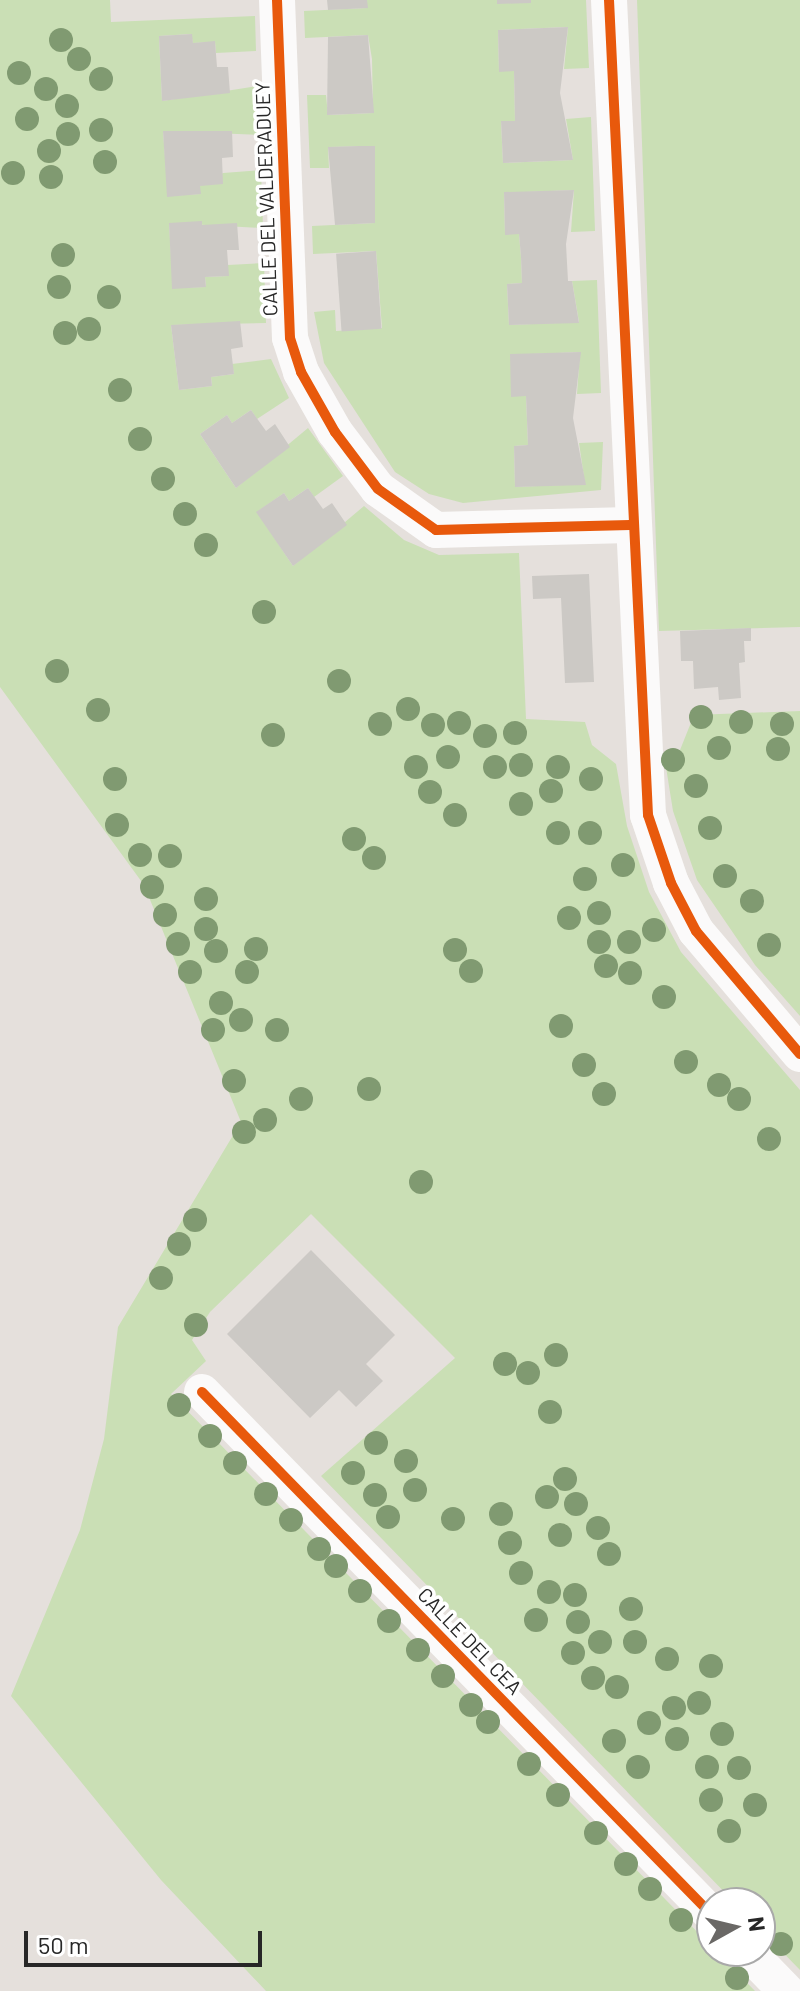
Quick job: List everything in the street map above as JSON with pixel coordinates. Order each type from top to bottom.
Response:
[{"type":"street","name":"CALLE DEL VALDERADUEY","points":[[277,0],[290,338],[301,372],[335,432],[378,489],[436,530],[630,525]]},
{"type":"street","points":[[609,0],[630,525],[648,815],[671,883],[696,931],[800,1054]]},
{"type":"street","name":"CALLE DEL CEA","points":[[202,1392],[696,1899]]},
{"type":"street","points":[[763,1967],[786,1991]]},
{"type":"green space","points":[[0,0],[110,0],[111,22],[255,16],[256,51],[216,53],[215,42],[193,43],[191,34],[159,36],[162,101],[258,86],[260,135],[163,131],[168,196],[200,194],[200,186],[223,173],[261,170],[263,228],[169,223],[173,288],[206,287],[205,277],[228,276],[228,265],[264,263],[266,323],[171,325],[179,390],[212,386],[211,377],[234,374],[232,364],[271,359],[289,398],[257,419],[251,410],[232,423],[227,415],[200,434],[236,488],[308,428],[343,476],[314,497],[308,488],[289,501],[284,493],[257,512],[293,566],[364,506],[404,540],[439,555],[519,553],[526,719],[585,722],[592,745],[616,764],[627,826],[649,892],[681,952],[800,1090],[800,1970],[776,1945],[776,1887],[719,1887],[321,1476],[455,1358],[311,1214],[210,1312],[192,1340],[206,1361],[171,1394],[696,1931],[696,1967],[732,1967],[755,1991],[266,1991],[161,1880],[11,1696],[80,1530],[104,1439],[118,1327],[241,1122],[144,885],[0,687]]},
{"type":"green space","points":[[367,0],[586,0],[589,68],[564,69],[568,27],[498,30],[499,71],[514,71],[515,121],[501,122],[503,163],[573,160],[566,119],[591,117],[595,231],[571,232],[574,190],[504,193],[505,234],[519,234],[522,283],[507,284],[509,325],[579,322],[572,281],[597,280],[601,393],[577,394],[580,352],[510,355],[526,396],[528,445],[514,446],[515,487],[585,484],[579,443],[603,442],[601,490],[463,503],[429,494],[395,472],[324,363],[314,312],[335,310],[336,331],[382,328],[376,251],[313,254],[312,226],[375,223],[375,146],[328,147],[329,168],[310,168],[307,95],[326,95],[328,115],[373,113],[372,59],[368,35],[305,38],[304,11],[367,8]]},
{"type":"green space","points":[[637,0],[800,0],[800,627],[659,631]]},
{"type":"green space","points":[[800,711],[800,1016],[755,965],[697,880],[673,811],[665,761],[680,750],[694,715]]},
{"type":"building","points":[[327,0],[367,0],[368,8],[328,10]]},
{"type":"building","points":[[497,0],[531,0],[531,3],[497,4]]},
{"type":"building","points":[[568,27],[560,93],[573,160],[503,163],[501,121],[515,121],[514,71],[499,72],[498,30]]},
{"type":"building","points":[[192,34],[193,43],[215,41],[217,67],[228,67],[230,93],[162,101],[159,36]]},
{"type":"building","points":[[368,35],[374,113],[327,115],[328,37]]},
{"type":"building","points":[[163,131],[232,131],[233,157],[222,158],[223,184],[200,186],[201,194],[167,197]]},
{"type":"building","points":[[375,146],[375,223],[335,225],[328,147]]},
{"type":"building","points":[[574,190],[566,244],[568,281],[572,281],[579,323],[509,325],[507,284],[522,283],[519,234],[505,235],[504,192]]},
{"type":"building","points":[[202,221],[202,225],[237,223],[239,250],[227,250],[229,276],[205,277],[206,287],[172,289],[169,223]]},
{"type":"building","points":[[376,251],[381,329],[342,332],[336,254]]},
{"type":"building","points":[[240,321],[243,347],[231,349],[234,374],[211,377],[212,386],[179,390],[171,325]]},
{"type":"building","points":[[581,352],[573,418],[586,485],[515,487],[514,446],[528,445],[526,396],[511,397],[510,354]]},
{"type":"building","points":[[251,410],[266,431],[275,424],[290,447],[236,488],[200,434],[227,415],[232,423]]},
{"type":"building","points":[[308,488],[323,509],[332,503],[347,525],[293,566],[256,512],[284,493],[289,501]]},
{"type":"building","points":[[589,574],[594,682],[565,683],[561,598],[533,599],[532,576]]},
{"type":"building","points":[[751,628],[751,641],[744,641],[745,662],[739,663],[741,698],[719,700],[718,687],[694,689],[693,661],[681,661],[680,631]]},
{"type":"building","points":[[311,1250],[395,1335],[366,1364],[383,1381],[356,1407],[339,1390],[310,1418],[227,1334]]},
{"type":"cycle path","points":[[277,0],[290,338],[301,372],[335,432],[378,489],[436,530],[630,525]]},
{"type":"cycle path","points":[[609,0],[648,815],[671,883],[696,931],[800,1054]]},
{"type":"cycle path","points":[[202,1392],[696,1899]]}]
